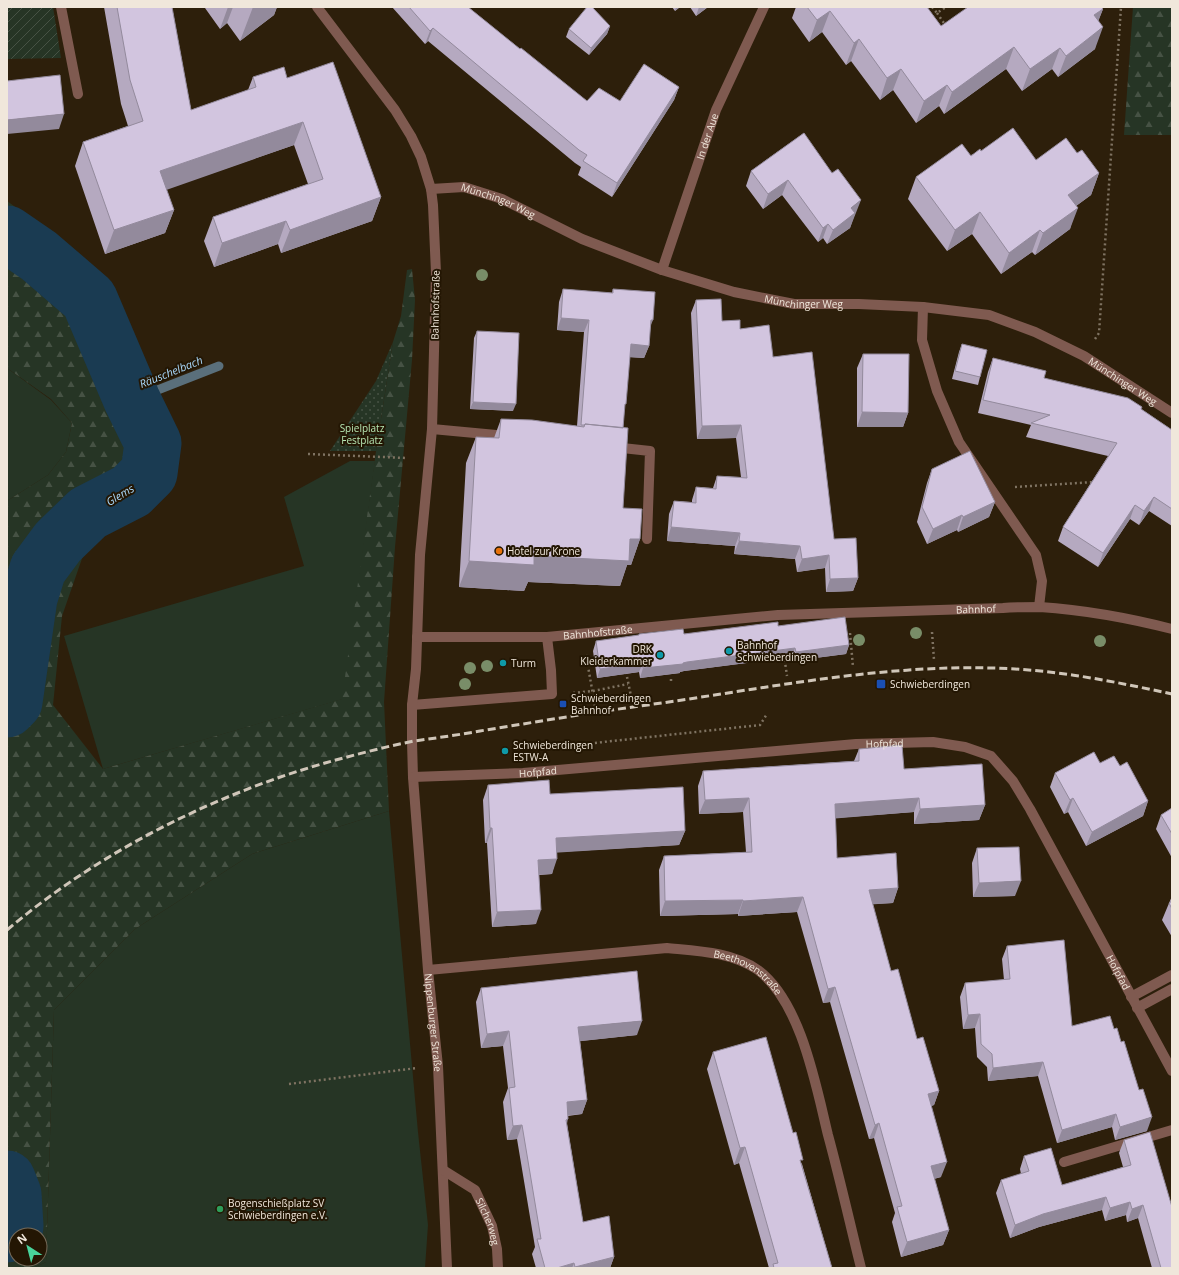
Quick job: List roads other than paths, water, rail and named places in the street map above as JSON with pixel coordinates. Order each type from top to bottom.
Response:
[{"type":"street","points":[[61,7],[78,94]]},
{"type":"street","name":"Bahnhofstraße","points":[[317,7],[395,110],[411,136],[421,157],[431,189],[433,205],[436,273],[432,429],[420,555],[417,637],[412,705],[413,777]]},
{"type":"street","name":"In der Aue","points":[[662,270],[716,110],[764,7]]},
{"type":"street","name":"Münchinger Weg","points":[[431,189],[464,187],[502,199],[582,239],[662,270],[734,292],[794,304],[859,304],[923,307],[989,315],[1035,332],[1084,356],[1172,414]]},
{"type":"street","points":[[923,307],[922,340],[937,391],[959,442],[1036,555],[1042,581],[1039,607]]},
{"type":"street","points":[[432,429],[518,437]]},
{"type":"street","points":[[604,446],[650,451],[647,539]]},
{"type":"street","name":"Bahnhof","points":[[778,615],[1039,607],[1110,616],[1172,629]]},
{"type":"street","name":"Bahnhofstraße","points":[[417,637],[547,637],[778,615]]},
{"type":"street","points":[[412,705],[552,694],[547,637]]},
{"type":"street","name":"Hofpfad","points":[[413,777],[523,773],[856,744],[933,742],[965,747],[991,756],[1013,781],[1172,1071]]},
{"type":"street","name":"Nippenburger Straße","points":[[413,777],[428,970],[438,1066],[447,1268]]},
{"type":"street","name":"Beethovenstraße","points":[[428,970],[667,948],[703,951],[734,958],[758,970],[774,987],[794,1018],[810,1062],[861,1268]]},
{"type":"street","points":[[1131,997],[1172,975]]},
{"type":"street","points":[[1137,1008],[1172,989]]},
{"type":"street","points":[[1064,1162],[1172,1130]]},
{"type":"street","name":"Silcherweg","points":[[443,1170],[474,1190],[492,1226],[497,1249],[498,1268]]},
{"type":"waterway","name":"Glems","points":[[7,234],[39,256],[89,299],[132,400],[153,443],[149,473],[131,491],[88,513],[58,542],[38,569],[29,598],[14,702],[7,709]]},
{"type":"waterway","name":"Räuschelbach","points":[[132,400],[219,366]]},
{"type":"waterway","name":"Glems","points":[[7,1179],[13,1194],[15,1226],[7,1234]]},
{"type":"railway","points":[[7,930],[42,902],[117,852],[198,810],[282,776],[380,748],[414,741],[794,683],[882,672],[926,669],[970,668],[1035,670],[1094,678],[1172,694]]},
{"type":"place","name":"Hotel zur Krone","points":[[499,551]]},
{"type":"place","name":"Bahnhof Schwieberdingen","points":[[729,651]]},
{"type":"place","name":"DRK Kleiderkammer","points":[[660,655]]},
{"type":"place","name":"Turm","points":[[503,663]]},
{"type":"place","name":"Schwieberdingen","points":[[881,684]]},
{"type":"place","name":"Schwieberdingen Bahnhof","points":[[563,704]]},
{"type":"place","name":"Schwieberdingen ESTW-A","points":[[505,751]]},
{"type":"place","name":"Bogenschießplatz SV Schwieberdingen e.V.","points":[[220,1209]]},
{"type":"park label","name":"Spielplatz Festplatz","points":[[362,434]]}]
